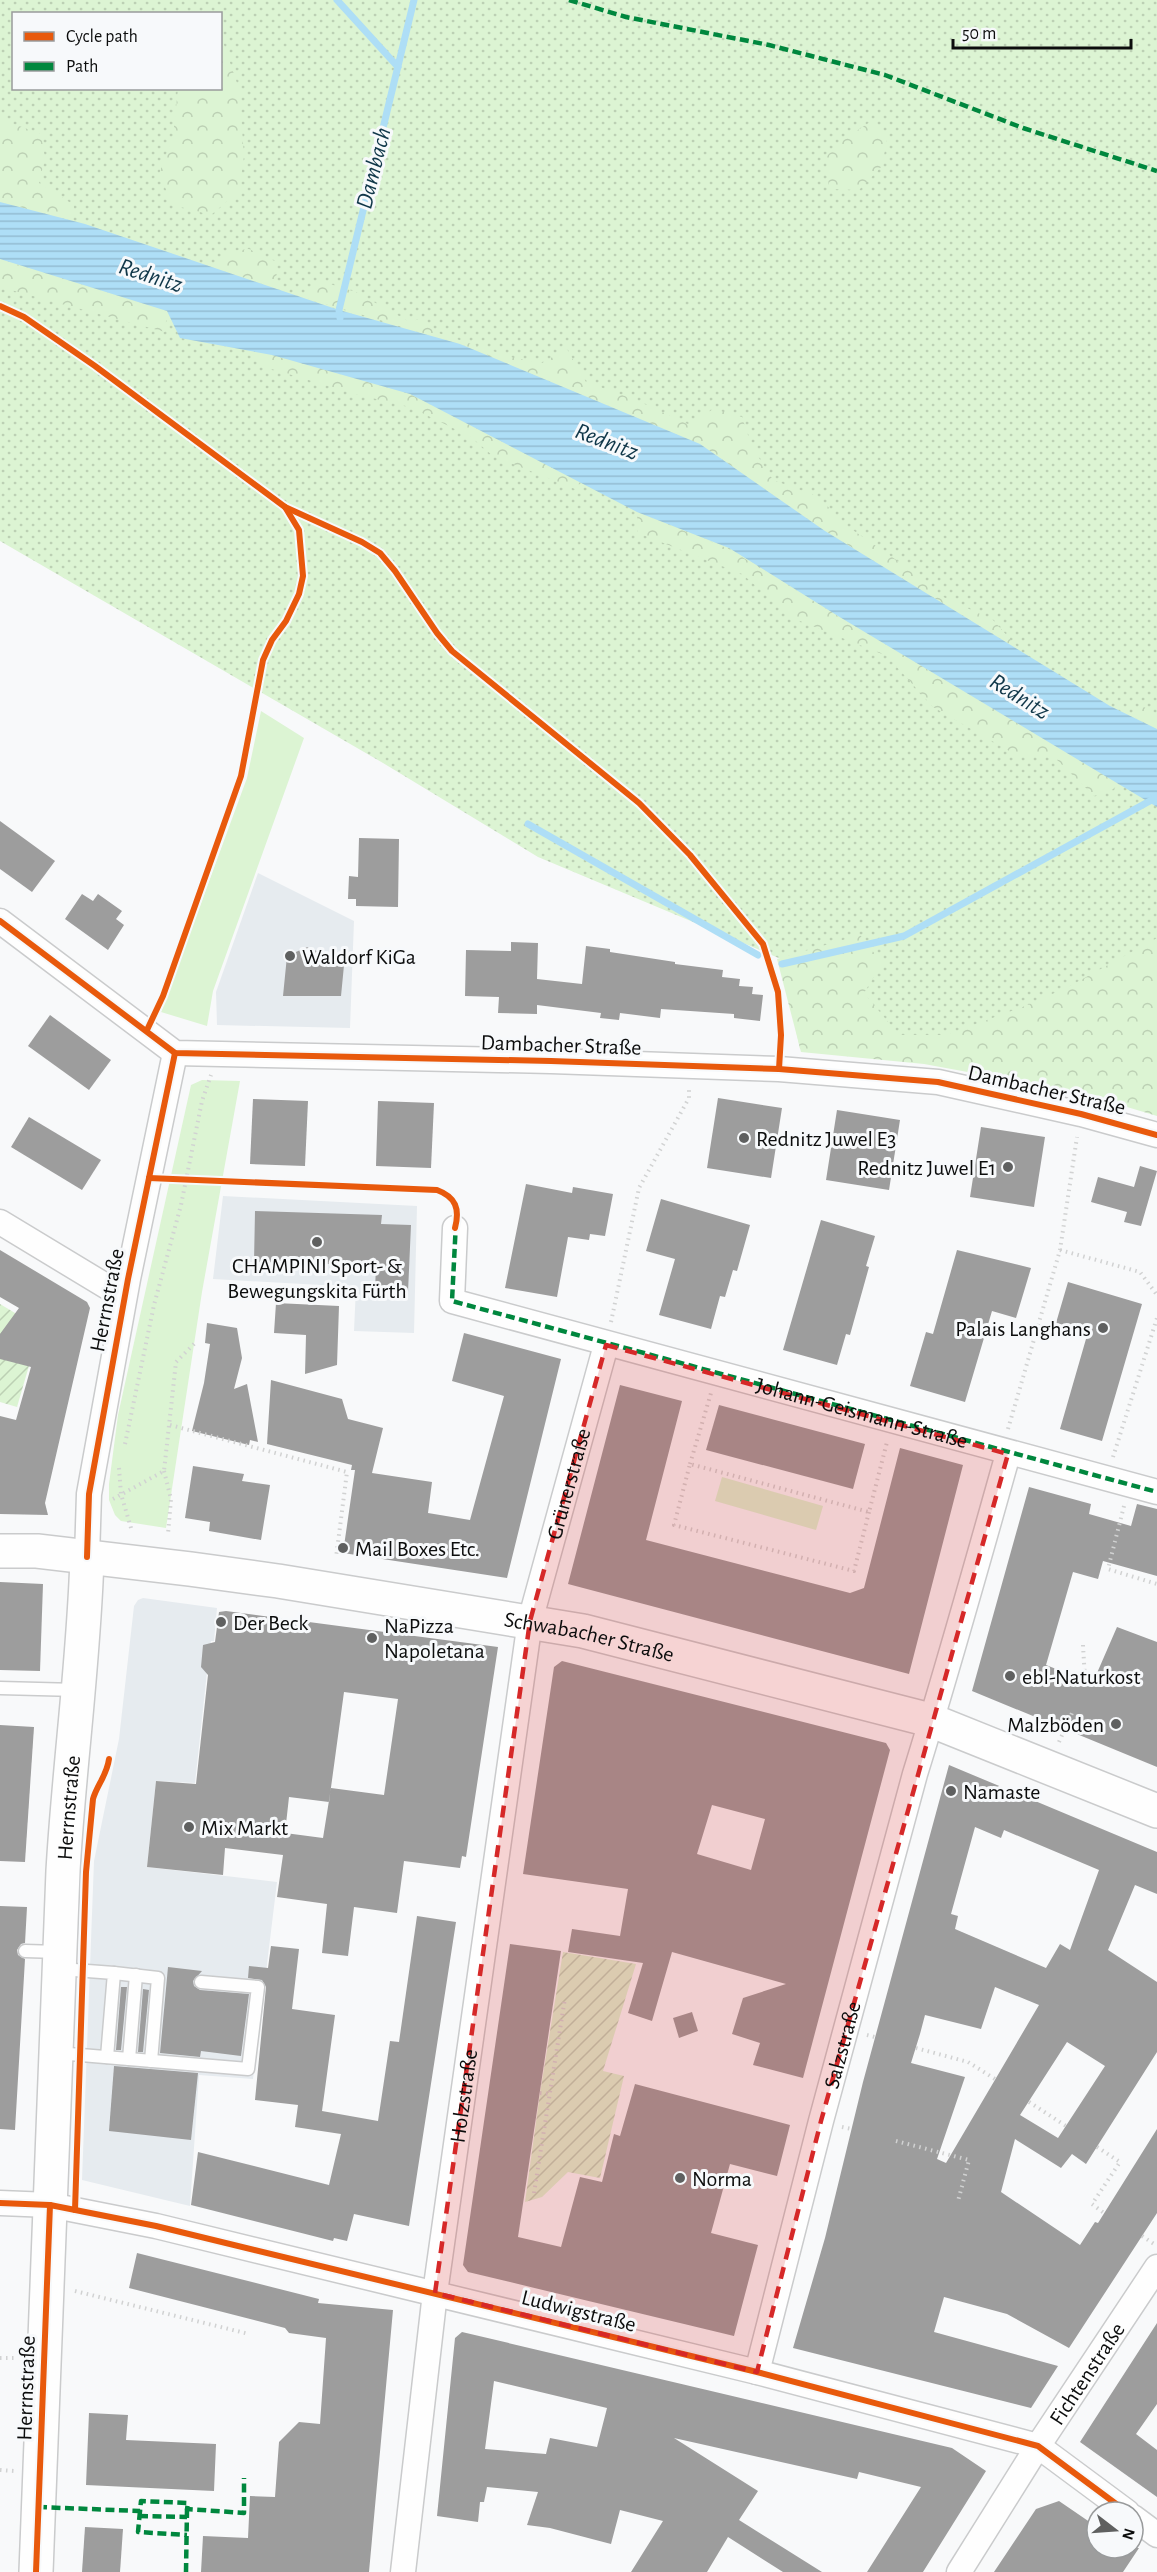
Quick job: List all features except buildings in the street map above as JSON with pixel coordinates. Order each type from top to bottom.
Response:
[{"type":"main road","name":"Schwabacher Straße","points":[[0,1551],[37,1551],[278,1581],[583,1631],[930,1720],[1157,1810]]},
{"type":"main road","name":"Herrnstraße","points":[[36,2572],[68,1786],[78,1690],[87,1557]]},
{"type":"street","points":[[0,921],[175,1053]]},
{"type":"street","name":"Dambacher Straße","points":[[175,1053],[779,1069],[938,1082],[1081,1114],[1157,1135]]},
{"type":"street","name":"Herrnstraße","points":[[87,1557],[87,1506],[124,1297],[175,1053]]},
{"type":"street","points":[[0,1222],[124,1297]]},
{"type":"street","points":[[454,1228],[452,1301],[606,1345]]},
{"type":"street","name":"Johann-Geismann-Straße","points":[[606,1345],[1106,1479]]},
{"type":"street","name":"Grünerstraße","points":[[530,1621],[606,1345]]},
{"type":"street","points":[[930,1720],[948,1670],[1008,1454]]},
{"type":"street","points":[[1106,1479],[1157,1492]]},
{"type":"street","name":"Holzstraße","points":[[403,2572],[435,2293],[530,1621]]},
{"type":"street","name":"Salzstraße","points":[[757,2372],[821,2121],[930,1720]]},
{"type":"street","name":"Ludwigstraße","points":[[0,2204],[50,2205],[156,2226],[757,2372],[1038,2446],[1110,2500]]},
{"type":"street","name":"Fichtenstraße","points":[[958,2572],[1038,2446],[1157,2267]]},
{"type":"lane","points":[[0,1688],[78,1690]]},
{"type":"lane","points":[[25,1951],[114,1973],[163,1978],[151,2061]]},
{"type":"lane","points":[[107,2057],[114,1973]]},
{"type":"lane","points":[[129,2059],[136,1975]]},
{"type":"lane","points":[[56,2053],[248,2069],[258,1987],[201,1982]]},
{"type":"path","points":[[124,1446],[154,1305],[181,1205],[202,1101],[211,1080],[212,1053]]},
{"type":"path","points":[[606,1345],[639,1188],[689,1098],[690,1066]]},
{"type":"path","points":[[1008,1454],[1005,1437],[1060,1250],[1077,1138]]},
{"type":"path","points":[[1060,1250],[1140,1272],[1157,1295]]},
{"type":"path","points":[[1106,1479],[1157,1318]]},
{"type":"path","points":[[168,1534],[171,1499],[164,1471],[176,1362],[196,1342]]},
{"type":"path","points":[[709,1400],[674,1525],[854,1571],[888,1442],[880,1440]]},
{"type":"path","points":[[170,1425],[347,1472],[336,1558]]},
{"type":"path","points":[[119,1469],[122,1457]]},
{"type":"path","points":[[690,1464],[869,1512]]},
{"type":"path","points":[[106,1501],[164,1471]]},
{"type":"path","points":[[1129,1485],[1108,1569],[1157,1584]]},
{"type":"path","points":[[121,1494],[131,1528]]},
{"type":"path","points":[[1083,1645],[1085,1680]]},
{"type":"path","points":[[534,2193],[565,1998]]},
{"type":"path","points":[[916,2048],[968,2062],[995,2079]]},
{"type":"path","points":[[540,2093],[550,2094]]},
{"type":"path","points":[[1029,2102],[1066,2126]]},
{"type":"path","points":[[896,2141],[969,2160],[958,2201]]},
{"type":"path","points":[[1097,2147],[1120,2162],[1092,2204],[1104,2213]]},
{"type":"path","points":[[1142,2236],[1157,2246]]},
{"type":"path","points":[[47,2285],[249,2334]]},
{"type":"highlighted area","points":[[606,1345],[1008,1454],[821,2121],[757,2372],[435,2293],[530,1621]]},
{"type":"shaded area","name":"Waldorf KiGa","points":[[258,873],[354,921],[350,1028],[217,1025],[216,992]]},
{"type":"shaded area","name":"CHAMPINI Sport- & Bewegungskita Fürth","points":[[223,1196],[417,1206],[414,1333],[354,1331],[356,1287],[213,1279]]},
{"type":"shaded area","points":[[143,1598],[217,1608],[214,1641],[211,1641],[207,1672],[195,1783],[156,1781],[147,1867],[277,1882],[253,2079],[199,2075],[190,2206],[82,2180],[94,1861],[119,1739],[134,1606],[138,1600]]},
{"type":"green space","points":[[0,0],[1157,0],[1157,1111],[1076,1087],[929,1059],[800,1049],[781,959],[538,857],[383,763],[0,541]]},
{"type":"green space","points":[[222,39],[239,89],[244,156],[239,191],[211,215],[173,205],[159,174],[173,136],[178,90],[222,90]]},
{"type":"green space","points":[[0,119],[41,134],[45,158],[39,183],[74,205],[73,221],[0,202]]},
{"type":"green space","points":[[870,122],[888,134],[882,166],[859,190],[829,189],[826,157],[840,142]]},
{"type":"green space","points":[[249,249],[277,262],[276,288],[215,268],[224,252]]},
{"type":"green space","points":[[0,259],[167,311],[165,332],[0,287]]},
{"type":"green space","points":[[317,280],[356,292],[408,321],[425,319],[435,332],[514,358],[542,363],[567,349],[586,382],[636,400],[690,425],[713,409],[742,417],[752,447],[773,480],[819,497],[844,524],[905,566],[939,595],[993,620],[1021,651],[825,531],[700,444],[460,344],[306,298]]},
{"type":"green space","points":[[244,350],[272,355],[410,394],[580,482],[575,489],[493,456],[471,437],[410,407],[359,395],[268,368]]},
{"type":"green space","points":[[637,512],[729,549],[1118,783],[1114,789],[1094,796],[1052,755],[1018,756],[933,707],[887,656],[795,619],[742,574],[638,533]]},
{"type":"green space","points":[[1140,705],[1157,714],[1157,729],[1134,717]]},
{"type":"green space","points":[[261,711],[304,738],[213,991],[207,1026],[161,1012],[247,778]]},
{"type":"green space","points":[[860,935],[882,963],[864,993],[899,1035],[946,1035],[1025,1006],[1068,987],[1157,938],[1157,1116],[1077,1092],[924,1064],[801,1052],[777,959]]},
{"type":"green space","points":[[202,1080],[240,1081],[202,1292],[166,1528],[121,1521],[115,1515],[109,1500],[109,1484],[118,1415],[191,1085]]},
{"type":"green space","points":[[0,1304],[40,1328],[17,1407],[0,1402]]},
{"type":"green space","points":[[722,1477],[823,1506],[816,1530],[715,1501]]},
{"type":"green space","points":[[563,1952],[636,1964],[603,2071],[624,2076],[600,2178],[568,2172],[542,2197],[525,2202],[540,2093]]},
{"type":"water","name":"Rednitz","points":[[0,202],[85,224],[339,310],[460,344],[700,444],[825,531],[1110,706],[1157,729],[1157,807],[729,548],[637,512],[410,394],[272,355],[180,338],[167,311],[0,259]]},
{"type":"waterway","points":[[337,0],[398,67]]},
{"type":"waterway","name":"Dambach","points":[[340,318],[339,310],[414,0]]},
{"type":"waterway","points":[[782,964],[904,936],[1157,797]]},
{"type":"waterway","points":[[528,824],[758,955]]},
{"type":"marked path","points":[[569,0],[626,17],[769,45],[885,75],[1023,128],[1157,171]]},
{"type":"marked path","points":[[456,1222],[452,1301],[1157,1492]]},
{"type":"marked path","points":[[38,2507],[140,2511],[141,2501],[188,2503],[187,2509],[244,2513],[244,2478]]},
{"type":"marked path","points":[[186,2572],[187,2509]]},
{"type":"marked path","points":[[140,2511],[138,2532],[187,2535]]},
{"type":"marked path","points":[[139,2516],[187,2517]]},
{"type":"cycle path","points":[[0,306],[24,317],[95,366],[285,507],[362,542],[380,553],[452,651],[639,803],[690,855],[763,944],[778,992],[781,1035],[779,1069]]},
{"type":"cycle path","points":[[147,1030],[163,996],[241,776],[263,660],[299,594],[303,576],[299,530],[285,507]]},
{"type":"cycle path","points":[[0,921],[175,1053],[551,1061],[779,1069],[938,1082],[1081,1114],[1157,1135]]},
{"type":"cycle path","points":[[87,1557],[89,1494],[128,1279],[175,1053]]},
{"type":"cycle path","points":[[149,1178],[437,1190],[449,1196],[457,1209],[455,1228]]},
{"type":"cycle path","points":[[75,2210],[86,1872],[93,1799],[109,1759]]},
{"type":"cycle path","points":[[0,2203],[50,2205],[156,2226],[757,2372],[1038,2446],[1111,2500]]},
{"type":"cycle path","points":[[36,2572],[50,2205]]},
{"type":"place","name":"Waldorf KiGa","points":[[290,956]]},
{"type":"place","name":"Rednitz Juwel E3","points":[[744,1138]]},
{"type":"place","name":"Rednitz Juwel E1","points":[[1008,1167]]},
{"type":"place","name":"CHAMPINI Sport- & Bewegungskita Fürth","points":[[317,1242]]},
{"type":"place","name":"Palais Langhans","points":[[1103,1328]]},
{"type":"place","name":"Mail Boxes Etc.","points":[[343,1548]]},
{"type":"place","name":"Der Beck","points":[[221,1622]]},
{"type":"place","name":"NaPizza Napoletana","points":[[372,1638]]},
{"type":"place","name":"ebl-Naturkost","points":[[1010,1676]]},
{"type":"place","name":"Malzböden","points":[[1116,1724]]},
{"type":"place","name":"Namaste","points":[[951,1791]]},
{"type":"place","name":"Mix Markt","points":[[189,1827]]},
{"type":"place","name":"Norma","points":[[680,2178]]}]
